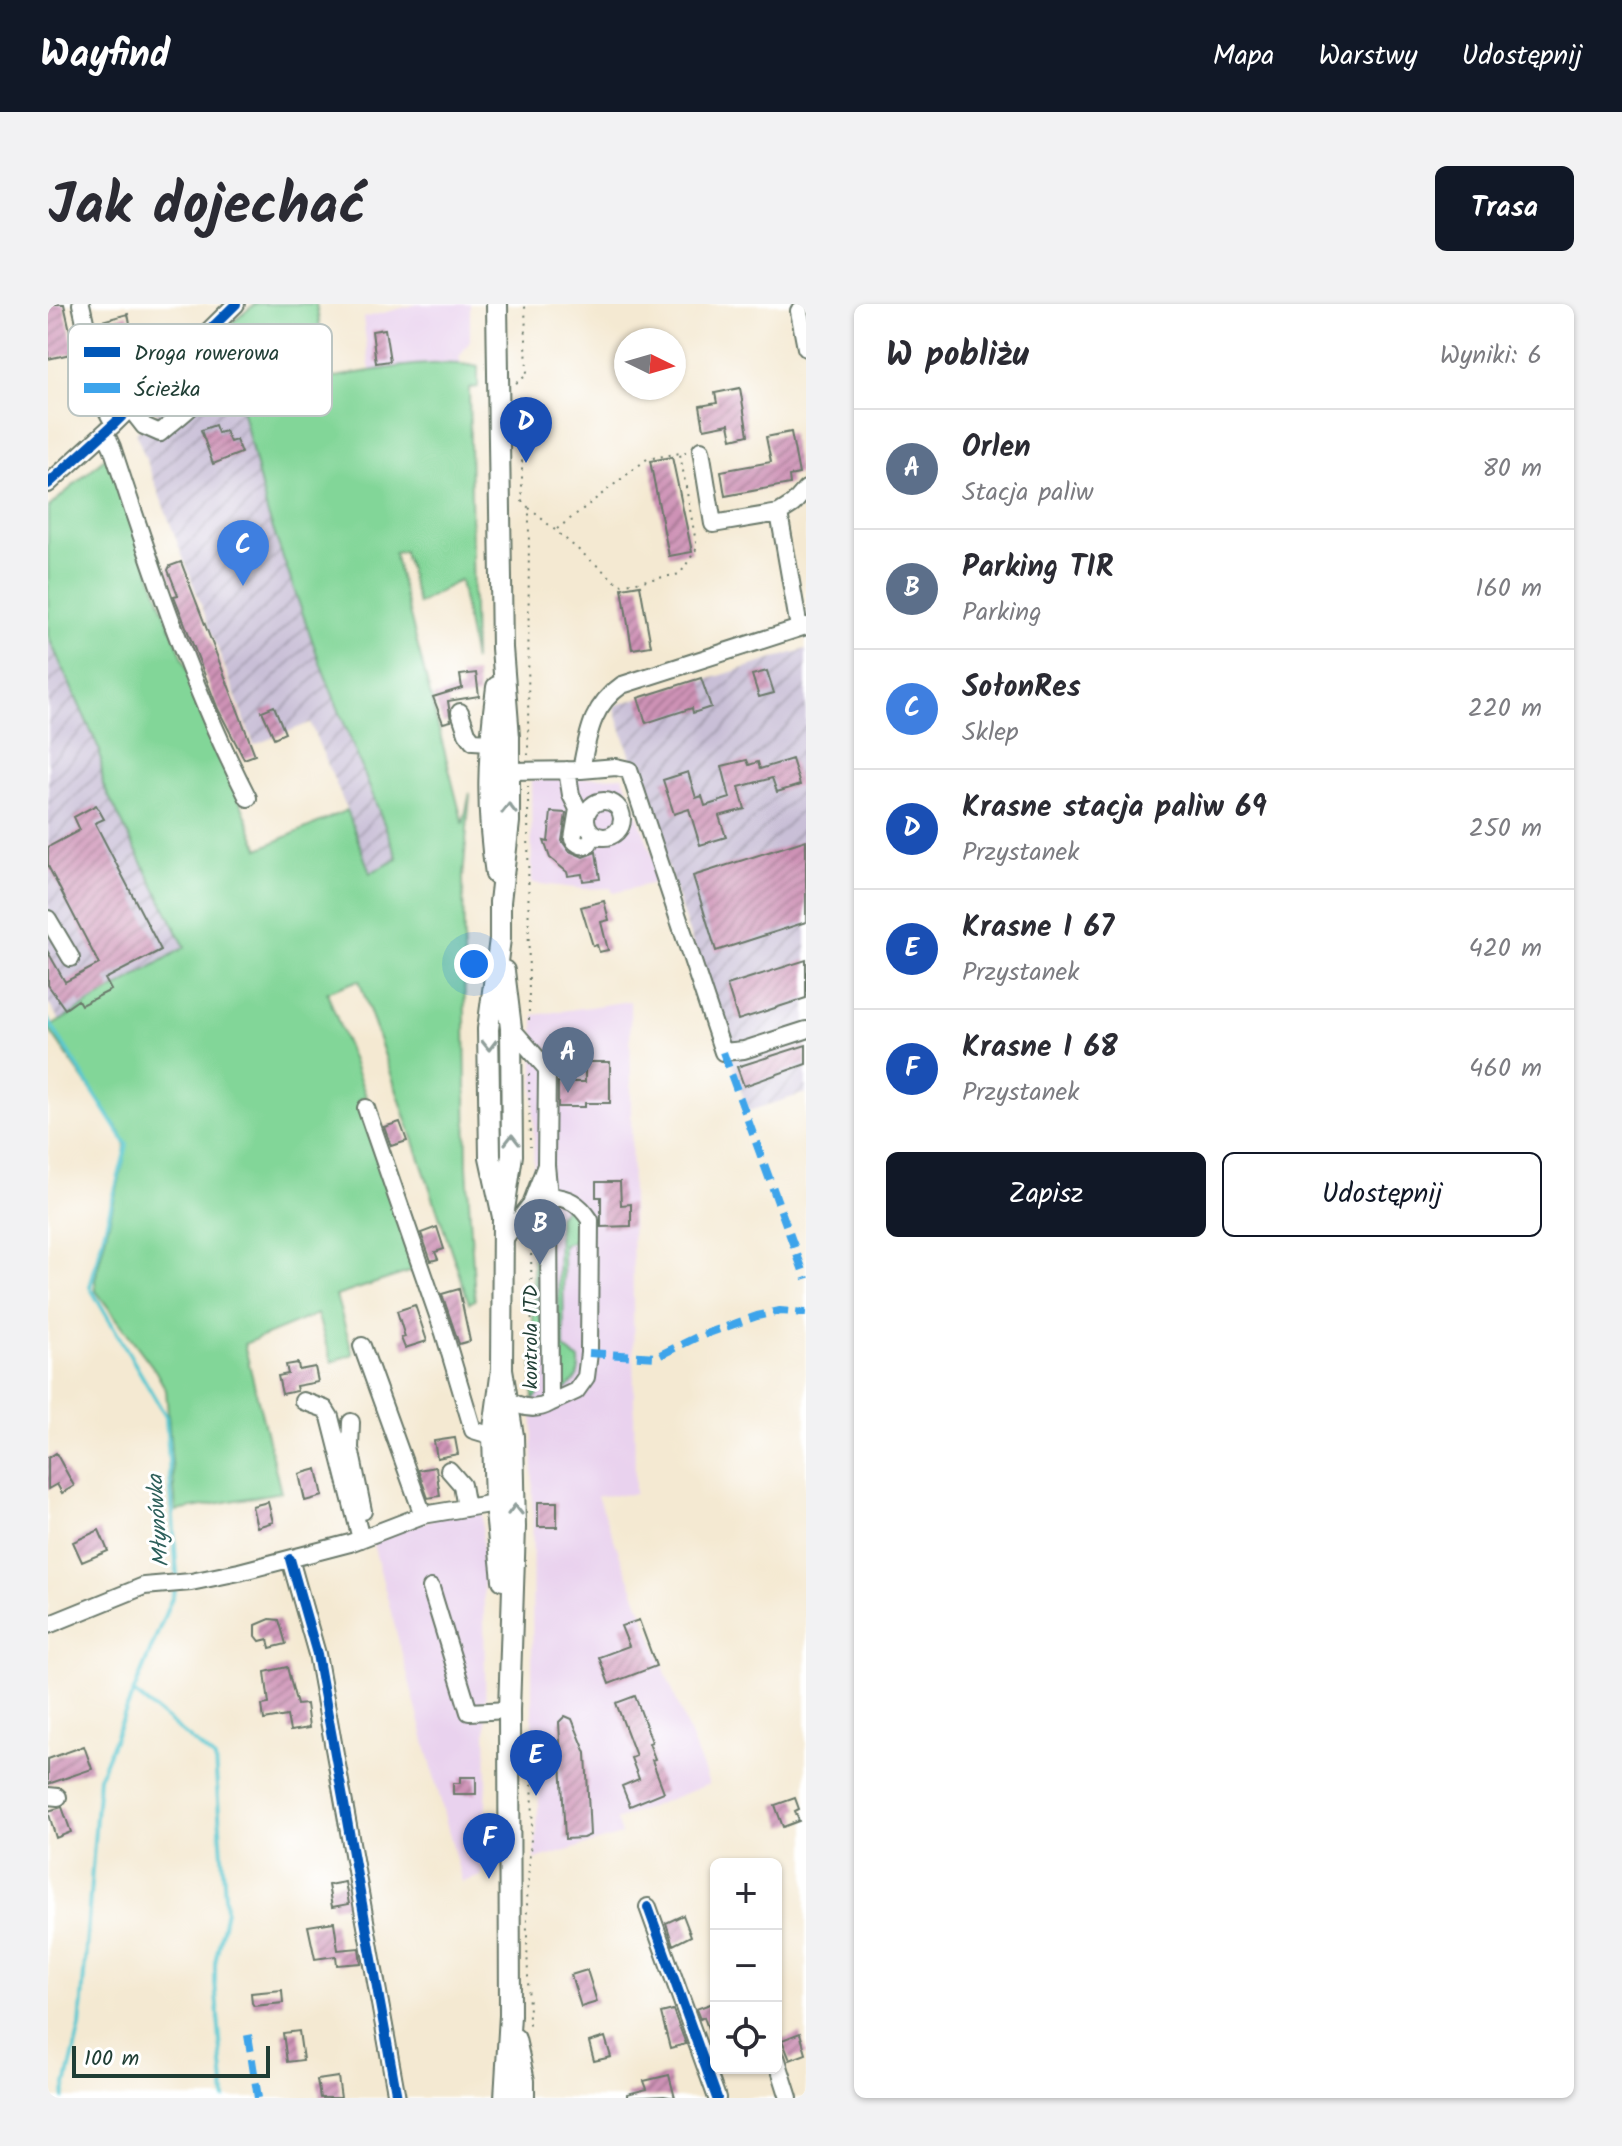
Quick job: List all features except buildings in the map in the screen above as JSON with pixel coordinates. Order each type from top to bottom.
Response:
[{"type":"main road","points":[[497,304],[502,648],[518,771],[509,822],[500,902],[500,939],[488,1029],[490,1157],[503,1217]]},
{"type":"main road","points":[[500,902],[488,823],[490,742],[502,648]]},
{"type":"main road","points":[[500,939],[520,1025],[512,1155],[502,1242],[503,1397],[513,1436],[515,1527],[509,1710],[510,2015],[507,2094]]},
{"type":"main road","points":[[503,1397],[493,1436],[495,1503],[510,1644]]},
{"type":"main road","points":[[510,2015],[524,2081],[524,2098]]},
{"type":"street","points":[[81,304],[85,324]]},
{"type":"street","points":[[216,324],[236,304]]},
{"type":"street","points":[[799,311],[806,348]]},
{"type":"street","points":[[107,416],[112,447],[151,569],[223,751],[248,798]]},
{"type":"street","points":[[48,484],[122,416]]},
{"type":"street","points":[[136,416],[144,426],[160,433],[179,416]]},
{"type":"street","points":[[701,450],[713,524],[779,513],[793,504],[806,489]]},
{"type":"street","points":[[594,835],[588,845],[583,846],[573,839],[578,809],[571,795],[574,770],[590,724],[604,700],[622,685],[803,627],[779,513]]},
{"type":"street","points":[[460,712],[469,738],[490,742]]},
{"type":"street","points":[[489,794],[502,776],[518,771],[616,767],[629,770],[723,1052],[744,1050],[806,1030]]},
{"type":"street","points":[[48,919],[71,958]]},
{"type":"street","points":[[490,1098],[503,1071],[520,1056],[540,1058],[547,1069],[546,1165],[531,1204],[502,1242]]},
{"type":"street","points":[[366,1108],[439,1320],[473,1430],[493,1436]]},
{"type":"street","name":"kontrola ITD","points":[[503,1397],[532,1410],[550,1403],[549,1196],[546,1165]]},
{"type":"street","points":[[549,1196],[567,1198],[582,1207],[590,1220],[586,1377],[576,1391],[550,1403]]},
{"type":"street","points":[[362,1346],[423,1515]]},
{"type":"street","points":[[303,1401],[325,1409],[330,1417],[365,1537]]},
{"type":"street","points":[[351,1422],[350,1448],[365,1537]]},
{"type":"street","points":[[449,1470],[462,1485],[466,1508]]},
{"type":"street","points":[[48,1625],[127,1591],[191,1582],[290,1559],[365,1537],[423,1515],[495,1503]]},
{"type":"street","points":[[290,1559],[317,1654],[397,2098]]},
{"type":"street","points":[[431,1588],[469,1712],[509,1710]]},
{"type":"street","points":[[648,1907],[717,2098]]},
{"type":"street","points":[[781,2074],[789,2098]]},
{"type":"path","points":[[516,387],[527,375],[525,304]]},
{"type":"path","points":[[516,403],[522,434],[522,501],[620,585],[680,574],[697,548],[680,454]]},
{"type":"path","points":[[556,530],[647,459],[701,450]]},
{"type":"path","points":[[520,1025],[518,771],[529,508]]},
{"type":"path","points":[[520,1056],[530,1158]]},
{"type":"path","points":[[531,1204],[532,1410]]},
{"type":"path","points":[[526,1749],[534,1799],[528,1880],[529,2040]]},
{"type":"shaded area","points":[[418,304],[470,304],[470,341],[459,357],[461,363],[370,371],[363,318]]},
{"type":"shaded area","points":[[154,416],[244,416],[267,512],[319,660],[399,859],[370,874],[310,723],[254,745],[136,433]]},
{"type":"shaded area","points":[[48,636],[100,751],[103,785],[185,948],[60,1021],[48,1003]]},
{"type":"shaded area","points":[[806,649],[806,1093],[748,1111],[614,706]]},
{"type":"shaded area","points":[[623,776],[662,881],[613,893],[611,888],[584,889],[532,883],[531,780]]},
{"type":"shaded area","points":[[630,1001],[635,1494],[597,1496],[709,1784],[616,1820],[621,1835],[535,1860],[539,1793],[532,1724],[534,1015]]},
{"type":"shaded area","points":[[482,1502],[487,1783],[482,1876],[462,1882],[372,1540]]},
{"type":"green space","points":[[255,304],[316,304],[320,324],[230,324]]},
{"type":"green space","points":[[424,364],[478,367],[478,387],[469,388],[474,661],[460,580],[418,604],[404,551],[394,553],[463,824],[470,793],[463,878],[467,1166],[475,1300],[469,1303],[359,980],[327,992],[366,1096],[359,1100],[415,1270],[336,1296],[353,1354],[332,1362],[317,1314],[244,1344],[281,1492],[176,1511],[166,1390],[155,1370],[96,1291],[95,1280],[124,1161],[125,1144],[121,1133],[48,1028],[185,947],[103,785],[100,751],[48,636],[48,508],[108,455],[163,608],[259,849],[347,810],[370,873],[398,859],[319,660],[267,512],[244,416],[332,416],[332,378]]},
{"type":"green space","points":[[543,1199],[544,1210],[536,1219],[537,1311],[544,1326],[542,1381],[539,1394],[533,1400],[533,1212]]},
{"type":"green space","points":[[566,1207],[573,1210],[583,1231],[573,1242],[563,1244],[564,1348],[579,1360],[576,1378],[564,1390],[556,1382],[559,1353],[558,1216]]},
{"type":"waterway","name":"Młynówka","points":[[48,1020],[127,1145],[90,1287],[166,1417],[177,1577]]},
{"type":"waterway","name":"Młynówka","points":[[63,2098],[80,2027],[99,1777],[175,1590]]},
{"type":"waterway","points":[[134,1693],[215,1759],[226,1910],[215,1963],[215,1982],[225,2098]]},
{"type":"marked path","points":[[723,1052],[806,1279]]},
{"type":"marked path","points":[[589,1353],[656,1357],[697,1337],[757,1316],[780,1311],[806,1313]]},
{"type":"marked path","points":[[248,2035],[258,2098]]},
{"type":"cycle path","points":[[216,324],[236,304]]},
{"type":"cycle path","points":[[48,484],[122,416]]},
{"type":"cycle path","points":[[290,1559],[317,1654],[397,2098]]},
{"type":"cycle path","points":[[648,1907],[717,2098]]},
{"type":"place","name":"Krasne stacja paliw 69","points":[[526,463]]},
{"type":"place","name":"SołonRes","points":[[243,586]]},
{"type":"place","name":"Orlen","points":[[568,1093]]},
{"type":"place","name":"Parking TIR","points":[[540,1265]]},
{"type":"place","name":"Krasne I 67","points":[[536,1796]]},
{"type":"place","name":"Krasne I 68","points":[[489,1879]]}]
